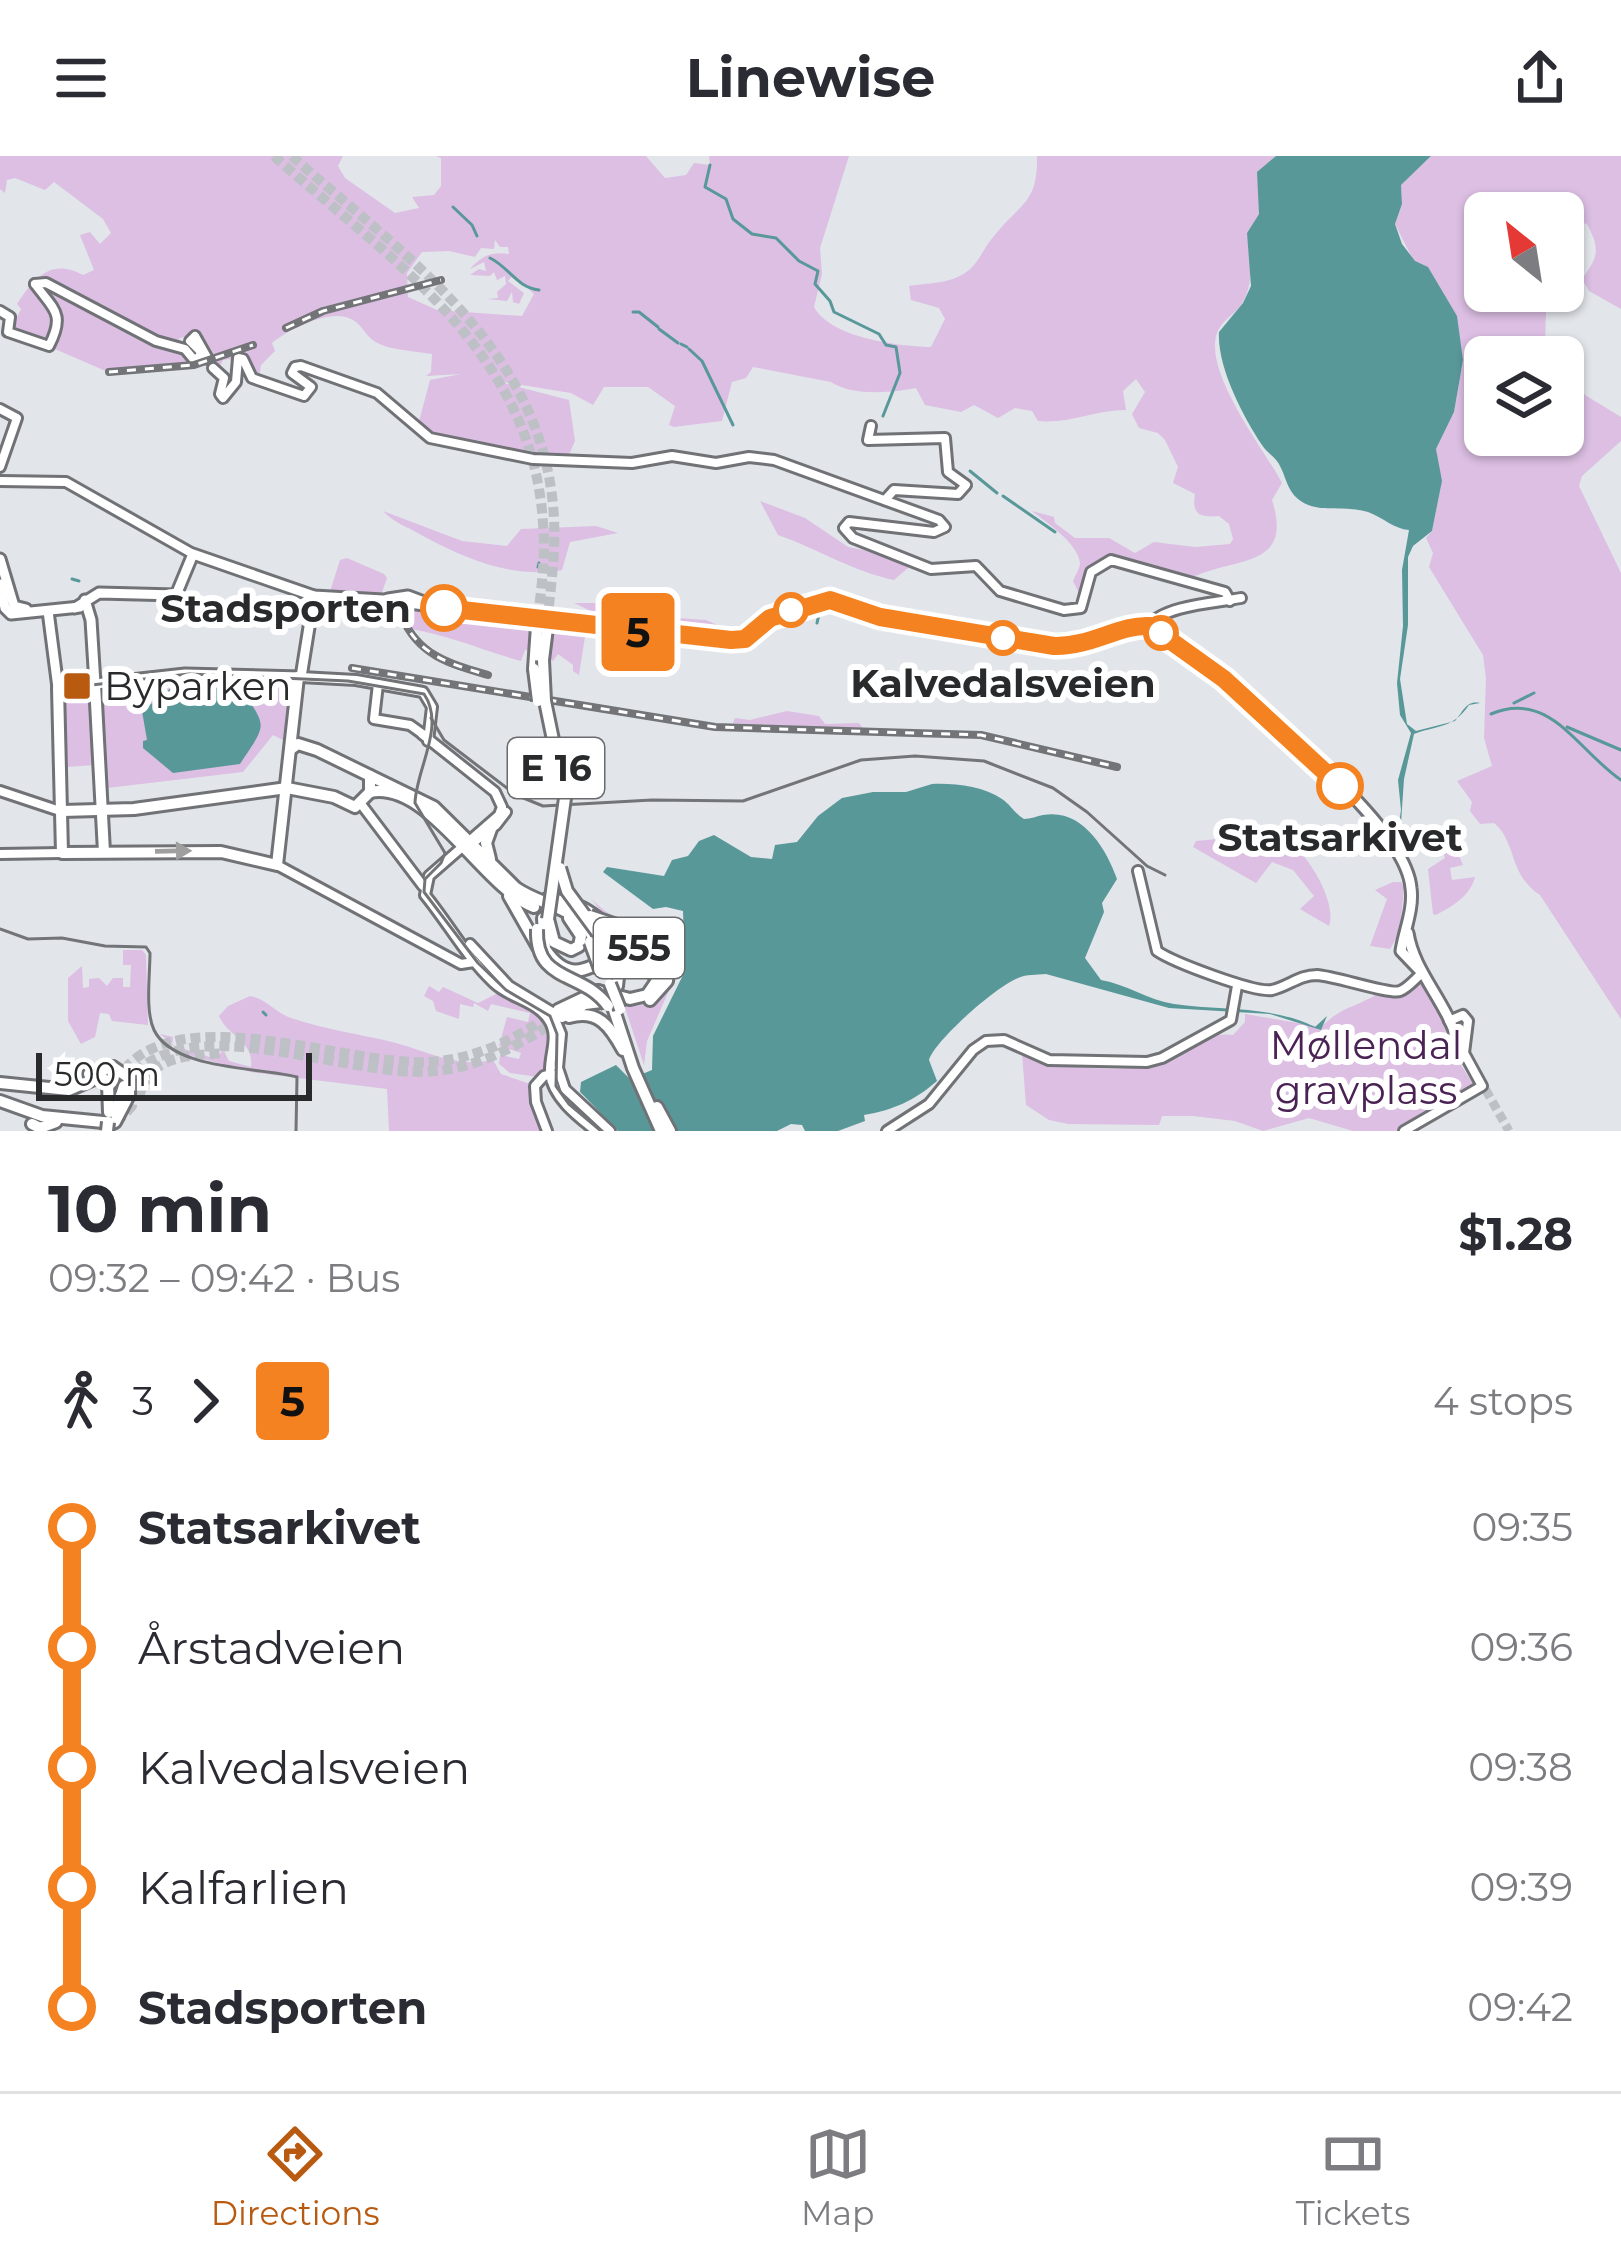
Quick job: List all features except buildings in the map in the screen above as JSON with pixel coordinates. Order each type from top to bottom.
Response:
[{"type":"highway","name":"E 16","points":[[542,627],[537,694],[559,798],[542,921],[544,944]]},
{"type":"highway","name":"E 16","points":[[539,657],[564,790],[560,853],[564,886],[595,928],[614,1008]]},
{"type":"highway","points":[[58,688],[62,853],[221,852],[277,865],[295,741],[298,681],[283,677]]},
{"type":"highway","points":[[95,684],[104,853]]},
{"type":"highway","name":"E 16","points":[[295,741],[427,803],[525,895],[574,914],[592,940]]},
{"type":"highway","points":[[62,811],[134,809],[287,790],[334,797],[353,806],[370,792],[370,776]]},
{"type":"highway","name":"E 16","points":[[370,792],[385,790],[416,806],[466,842],[504,888],[525,903],[569,918]]},
{"type":"highway","name":"E 16","points":[[486,830],[486,847],[495,867]]},
{"type":"highway","name":"E 16","points":[[542,921],[560,853]]},
{"type":"highway","name":"555","points":[[504,888],[543,956],[571,983],[560,1014]]},
{"type":"highway","points":[[525,895],[572,902],[598,915],[619,936],[645,945],[658,955],[664,976],[658,994]]},
{"type":"highway","points":[[581,909],[601,922],[648,934],[665,952],[668,976],[658,994]]},
{"type":"highway","points":[[544,944],[569,964],[596,959],[608,938],[598,915]]},
{"type":"highway","points":[[542,921],[554,942],[571,950],[581,936],[569,918]]},
{"type":"highway","points":[[560,1014],[607,980],[592,940],[569,918]]},
{"type":"highway","points":[[542,921],[538,948],[546,965],[591,988],[614,1008],[665,1131]]},
{"type":"highway","name":"555","points":[[544,944],[555,961],[571,970],[594,968],[628,948],[643,950],[656,961],[658,979],[647,995],[630,999],[607,980]]},
{"type":"highway","name":"555","points":[[639,957],[649,963],[653,977],[644,990],[607,980],[626,959],[639,957]]},
{"type":"highway","name":"555","points":[[560,1014],[590,1002],[638,1005],[658,994]]},
{"type":"highway","points":[[614,1008],[637,1066]]},
{"type":"highway","points":[[560,1014],[599,1018],[637,1066]]},
{"type":"highway","points":[[7,1103],[38,1124],[112,1126],[131,1089],[129,1078],[118,1069],[101,1069],[61,1089]]},
{"type":"highway","points":[[0,1081],[69,1090],[96,1076],[104,1077],[114,1123]]},
{"type":"highway","points":[[114,1123],[120,1084]]},
{"type":"main road","points":[[9,612],[48,611],[112,592],[170,596],[180,591],[193,554],[314,596],[633,631],[745,639],[768,619],[830,600],[880,617],[1054,646],[1088,644],[1148,626],[1229,684],[1370,815],[1393,845],[1408,876],[1407,949],[1455,1021]]},
{"type":"main road","points":[[0,559],[12,603],[9,612]]},
{"type":"main road","points":[[299,592],[310,613]]},
{"type":"main road","points":[[298,681],[314,596]]},
{"type":"main road","points":[[9,612],[85,603]]},
{"type":"main road","points":[[85,603],[92,625],[95,684],[169,675],[283,677]]},
{"type":"main road","points":[[48,611],[58,688]]},
{"type":"street","points":[[0,311],[10,317],[8,332],[50,346],[56,309],[35,284],[46,283],[152,339],[185,349],[195,361],[202,355],[190,341],[195,336],[223,375],[220,395],[224,398],[236,382],[236,360],[240,358],[252,378],[307,395],[311,387],[293,376],[292,369],[298,366],[381,396],[434,439],[540,460],[632,464],[678,456],[716,463],[767,459],[939,520],[944,529],[922,532],[852,522],[845,524],[845,532],[927,568],[976,566],[1000,592],[1074,611],[1084,603],[1091,572],[1111,560],[1225,592],[1230,601]]},
{"type":"street","points":[[0,409],[17,418],[0,466]]},
{"type":"street","points":[[868,440],[871,426],[883,438],[945,438],[948,472],[965,483],[966,490],[958,494],[894,490],[885,500]]},
{"type":"street","points":[[3,482],[67,482],[193,554]]},
{"type":"street","points":[[1148,626],[1169,613],[1241,598]]},
{"type":"street","points":[[298,681],[378,684],[427,695],[432,716],[426,738]]},
{"type":"street","points":[[378,684],[374,719],[410,725],[504,796],[506,814],[427,878],[424,891]]},
{"type":"street","points":[[0,791],[62,811]]},
{"type":"street","points":[[361,804],[475,958],[552,1012],[561,1034],[554,1076],[563,1101],[596,1131]]},
{"type":"street","points":[[0,854],[62,853]]},
{"type":"street","points":[[277,865],[463,964],[475,958]]},
{"type":"street","points":[[1138,871],[1157,951],[1237,986],[1265,990],[1303,976],[1324,976],[1391,993],[1402,991],[1422,973]]},
{"type":"street","points":[[887,1131],[928,1103],[976,1047],[989,1040],[1004,1040],[1036,1057],[1056,1061],[1148,1062],[1228,1023],[1235,1010],[1237,986]]},
{"type":"street","points":[[1404,1131],[1482,1086],[1464,1053],[1470,1025],[1455,1021]]},
{"type":"street","points":[[547,1131],[536,1090],[554,1076]]},
{"type":"street","points":[[554,1076],[570,1097],[610,1131]]},
{"type":"green space","points":[[0,156],[343,156],[338,166],[345,178],[395,213],[419,208],[412,197],[434,195],[441,186],[441,158],[436,156],[646,156],[665,178],[686,175],[694,163],[710,165],[709,156],[849,156],[820,248],[822,274],[814,307],[823,318],[850,333],[931,347],[945,319],[939,308],[911,300],[909,286],[938,283],[970,269],[1031,194],[1037,156],[1276,156],[1265,167],[1259,214],[1247,233],[1248,288],[1241,305],[1219,329],[1215,349],[1227,389],[1282,483],[1272,500],[1275,537],[1258,556],[1195,576],[1194,582],[1142,565],[1106,561],[1092,566],[1084,578],[1082,599],[1073,581],[1080,565],[1078,555],[1032,511],[1054,517],[1075,538],[1109,538],[1135,553],[1154,542],[1195,547],[1230,544],[1233,539],[1229,524],[1219,516],[1200,514],[1195,494],[1173,483],[1178,467],[1165,440],[1139,428],[1132,414],[1145,392],[1136,379],[1123,391],[1126,410],[1038,421],[1032,411],[1015,408],[998,418],[974,405],[961,412],[925,405],[916,388],[860,391],[753,367],[746,378],[732,382],[722,421],[674,427],[669,425],[675,406],[648,387],[604,387],[593,405],[571,393],[492,380],[569,400],[575,441],[567,459],[423,431],[418,425],[430,380],[461,374],[426,376],[431,372],[432,354],[380,344],[344,317],[311,321],[280,337],[272,343],[275,351],[261,365],[259,377],[248,377],[238,363],[228,359],[216,374],[204,351],[186,336],[178,339],[185,344],[187,363],[108,372],[11,330],[21,309],[17,304],[45,273],[62,269],[83,275],[94,270],[80,235],[90,232],[100,244],[111,233],[103,219],[54,182],[45,190],[15,178],[7,180],[5,193],[0,189]],"holes":[[[495,240],[500,247],[508,247],[509,254],[483,258],[470,269],[484,262],[486,271],[479,269],[470,275],[494,272],[497,280],[505,276],[498,298],[487,299],[507,301],[512,292],[513,302],[519,304],[524,293],[508,281],[513,275],[534,294],[522,316],[437,310],[408,297],[407,273],[422,252],[475,257],[481,248],[494,249]]]},
{"type":"green space","points":[[1431,156],[1621,156],[1621,309],[1589,291],[1584,282],[1596,252],[1584,223],[1584,192],[1464,192],[1464,312],[1546,312],[1545,336],[1464,336],[1464,456],[1584,456],[1584,393],[1621,417],[1621,441],[1582,476],[1579,486],[1621,573],[1621,1019],[1540,895],[1523,878],[1501,831],[1494,823],[1480,824],[1457,781],[1492,766],[1484,738],[1483,655],[1429,567],[1433,553],[1426,538],[1432,531],[1441,486],[1436,449],[1454,412],[1463,359],[1395,224],[1402,204],[1401,185]]},
{"type":"green space","points":[[760,501],[805,518],[848,547],[894,556],[909,567],[894,580],[778,535]]},
{"type":"green space","points":[[383,511],[462,541],[507,546],[521,529],[596,526],[618,533],[570,542],[562,570],[526,572],[456,552]]},
{"type":"green space","points":[[347,558],[384,574],[381,595],[329,595],[340,560]]},
{"type":"green space","points":[[574,603],[595,603],[632,615],[706,620],[722,627],[728,638],[612,626],[606,618]]},
{"type":"green space","points":[[403,607],[534,626],[531,651],[525,650],[521,661],[411,629]]},
{"type":"green space","points":[[550,627],[586,630],[579,675],[558,654],[553,661],[547,658]]},
{"type":"green space","name":"Byparken","points":[[178,676],[282,681],[291,691],[287,742],[273,735],[243,772],[107,788],[101,713],[104,687]]},
{"type":"green space","name":"Byparken","points":[[91,689],[95,765],[67,767],[63,692]]},
{"type":"green space","points":[[787,711],[819,716],[825,724],[859,723],[864,730],[733,723],[735,718],[750,720]]},
{"type":"green space","points":[[1446,825],[1463,865],[1450,868],[1452,880],[1475,877],[1465,895],[1436,915],[1428,869],[1445,858],[1437,831]]},
{"type":"green space","points":[[1227,826],[1258,827],[1287,839],[1324,889],[1329,926],[1300,909],[1314,896],[1293,870],[1272,862],[1256,883],[1193,847],[1196,841],[1218,839],[1217,833]]},
{"type":"green space","points":[[1393,882],[1404,887],[1400,932],[1390,949],[1370,946],[1387,899],[1375,890]]},
{"type":"green space","points":[[591,898],[623,920],[641,924],[661,919],[657,935],[665,945],[675,944],[673,981],[647,1041],[644,1065],[624,1005],[648,1003],[667,987],[662,943],[610,923]]},
{"type":"green space","points":[[123,950],[142,950],[146,955],[148,1025],[112,1021],[109,1014],[100,1013],[95,1037],[81,1044],[68,1021],[68,978],[82,966],[83,988],[89,987],[89,979],[99,978],[107,986],[113,978],[123,978],[123,987],[130,987],[131,965],[123,965]]},
{"type":"green space","name":"Møllendal gravplass","points":[[1417,980],[1430,992],[1446,1032],[1430,1037],[1433,1046],[1426,1050],[1433,1058],[1450,1047],[1474,1086],[1399,1131],[1353,1131],[1309,1118],[1263,1131],[1235,1121],[1193,1116],[1162,1116],[1159,1125],[1068,1124],[1049,1120],[1026,1105],[1022,1054],[1087,1068],[1155,1065],[1202,1040],[1233,1035],[1245,1022],[1245,1014],[1321,1027],[1374,996],[1373,991],[1391,996]]},
{"type":"green space","points":[[429,986],[439,992],[443,987],[478,1003],[498,993],[536,1016],[550,1033],[551,1045],[538,1077],[510,1073],[499,1064],[500,1055],[519,1059],[521,1053],[499,1046],[507,1017],[528,1022],[530,1013],[491,1004],[488,1011],[474,1003],[473,1007],[460,1004],[459,1019],[436,1011],[433,1001],[424,996]]},
{"type":"green space","points":[[250,996],[316,1025],[453,1060],[493,1060],[501,1074],[530,1084],[543,1131],[389,1131],[387,1089],[251,1072],[185,1054],[175,1046],[216,1059],[223,1050],[229,1061],[251,1067],[249,1051],[219,1016]]},
{"type":"water","points":[[1276,156],[1431,156],[1401,185],[1402,204],[1395,224],[1402,244],[1415,261],[1428,267],[1457,316],[1463,360],[1454,412],[1436,449],[1442,481],[1432,531],[1413,546],[1408,557],[1408,625],[1400,679],[1407,724],[1416,731],[1452,722],[1414,734],[1404,779],[1400,837],[1417,884],[1414,931],[1415,887],[1396,843],[1401,810],[1398,780],[1411,733],[1400,715],[1397,683],[1402,570],[1409,530],[1368,512],[1314,507],[1294,495],[1279,463],[1262,445],[1240,406],[1219,346],[1219,332],[1251,286],[1247,233],[1259,214],[1257,172]]},
{"type":"water","points":[[175,685],[240,687],[261,725],[240,764],[173,773],[143,748],[147,740],[142,711]]},
{"type":"water","points":[[932,784],[977,788],[1002,799],[1024,819],[1057,814],[1091,833],[1117,879],[1102,903],[1104,912],[1085,958],[1101,980],[1164,1002],[1263,1012],[1298,1020],[1315,1027],[1327,1016],[1321,1030],[1270,1014],[1169,1008],[1046,974],[1028,975],[996,991],[942,1040],[929,1060],[937,1081],[903,1104],[864,1115],[865,1121],[838,1131],[805,1131],[802,1125],[791,1124],[777,1131],[618,1131],[580,1092],[581,1082],[616,1065],[630,1079],[652,1070],[653,1036],[685,971],[683,911],[653,909],[603,872],[607,867],[664,876],[672,860],[688,856],[699,841],[714,835],[751,857],[772,859],[775,845],[797,842],[818,816],[842,798],[906,792]]},
{"type":"waterway","points":[[710,165],[705,187],[726,199],[733,219],[752,234],[776,238],[799,261],[818,271],[815,284],[834,312],[896,347],[900,373],[883,416]]},
{"type":"waterway","points":[[453,207],[477,236]]},
{"type":"waterway","points":[[490,258],[524,285],[539,290]]},
{"type":"waterway","points":[[633,312],[658,327]]},
{"type":"waterway","points":[[659,329],[678,343]]},
{"type":"waterway","points":[[681,344],[687,347]]},
{"type":"waterway","points":[[689,349],[702,361],[733,425]]},
{"type":"waterway","points":[[970,471],[997,493]]},
{"type":"waterway","points":[[1003,496],[1055,532]]},
{"type":"waterway","points":[[538,567],[539,563]]},
{"type":"waterway","points":[[72,579],[79,581]]},
{"type":"waterway","points":[[817,623],[820,610]]},
{"type":"waterway","points":[[1514,703],[1534,693]]},
{"type":"waterway","points":[[1491,714],[1512,708],[1547,716],[1621,780]]},
{"type":"waterway","points":[[1567,727],[1621,750]]},
{"type":"waterway","points":[[263,1012],[266,1015]]},
{"type":"tunnel","points":[[274,156],[449,314],[484,359],[513,408],[533,462],[543,523],[537,625]]},
{"type":"tunnel","points":[[292,156],[458,308],[493,350],[522,397],[542,448],[553,505],[547,624]]},
{"type":"tunnel","points":[[116,1082],[140,1055],[174,1041],[260,1040],[429,1062],[495,1046],[555,1012]]},
{"type":"tunnel","points":[[126,1084],[152,1060],[186,1049],[226,1046],[398,1071],[452,1069],[500,1053],[560,1019]]},
{"type":"tunnel","points":[[139,1097],[144,1083],[161,1065],[184,1057],[225,1053]]},
{"type":"tunnel","points":[[116,1123],[132,1106],[135,1073]]},
{"type":"tunnel","points":[[1479,1078],[1509,1131]]},
{"type":"tram line","points":[[65,688],[189,674],[348,681],[424,694],[430,706],[431,734],[415,803],[445,853],[425,879],[424,892],[478,963],[506,990],[550,1016],[557,1034],[556,1086],[601,1131]]},
{"type":"tram line","points":[[431,718],[444,740],[516,795],[543,806],[743,801],[861,760],[915,756],[984,761],[1053,788],[1147,866],[1165,875]]},
{"type":"tram line","points":[[0,929],[28,939],[146,947],[151,1022],[164,1043],[199,1060],[297,1077],[296,1131]]},
{"type":"railway","points":[[286,328],[323,311],[441,280]]},
{"type":"railway","points":[[109,372],[194,365],[253,345]]},
{"type":"railway","points":[[402,617],[427,650],[488,675]]},
{"type":"railway","points":[[352,668],[715,727],[981,735],[1117,767]]},
{"type":"bus line","name":"5","points":[[444,608],[731,640],[749,637],[770,618],[830,600],[880,617],[1054,646],[1083,645],[1150,626],[1224,679],[1340,786]]},
{"type":"place","name":"Stadsporten","points":[[444,608]]},
{"type":"place","name":"Kalvedalsveien","points":[[1003,638]]},
{"type":"place","name":"Byparken","points":[[77,686]]},
{"type":"place","name":"Statsarkivet","points":[[1340,786]]}]
